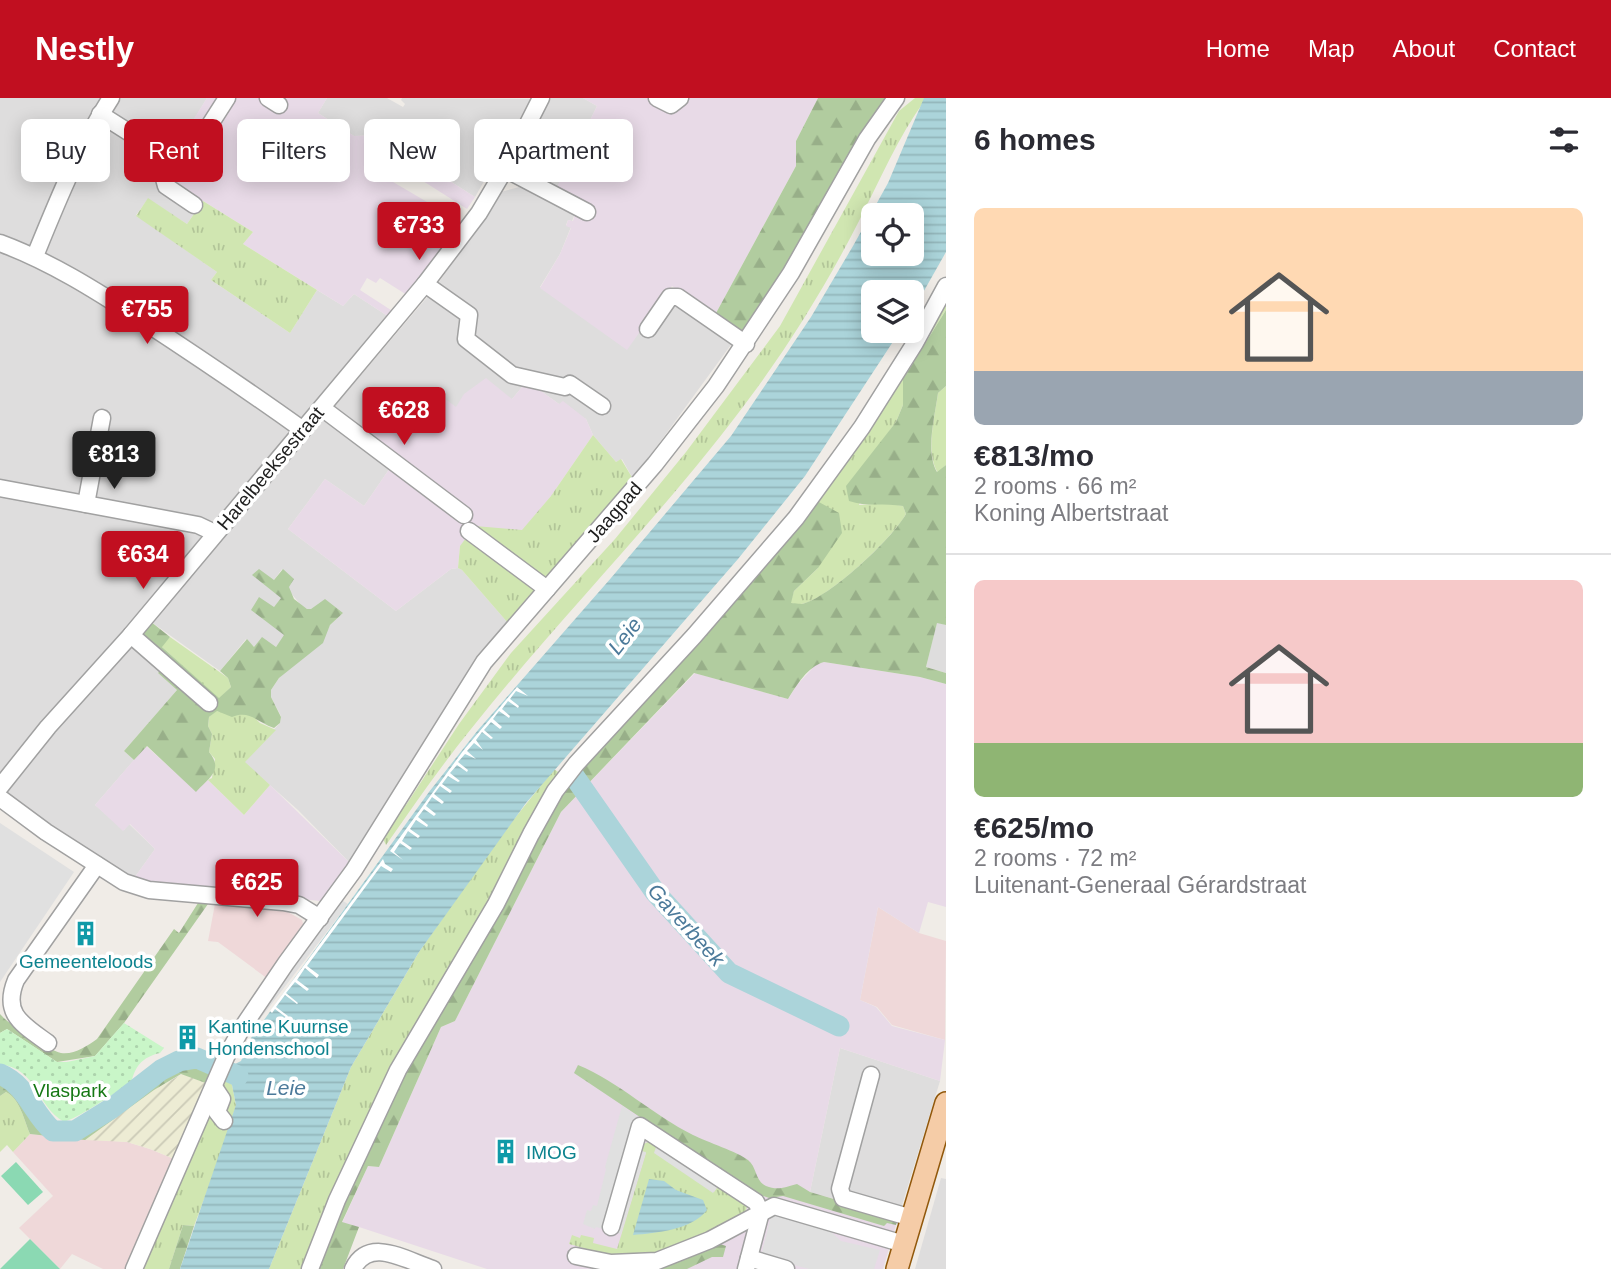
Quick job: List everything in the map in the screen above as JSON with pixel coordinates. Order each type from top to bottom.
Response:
[{"type":"main road","points":[[897,1269],[946,1103]]},
{"type":"street","points":[[35,256],[64,188],[100,114],[111,98]]},
{"type":"street","points":[[214,119],[227,98]]},
{"type":"street","name":"Harelbeeksestraat","points":[[530,119],[541,98]]},
{"type":"street","points":[[657,98],[671,105],[680,98]]},
{"type":"street","name":"Jaagpad","points":[[134,1269],[216,1086],[226,1057],[242,1028],[320,918],[376,851],[389,814],[484,662],[655,464],[746,344],[798,262],[867,139],[896,98]]},
{"type":"street","points":[[100,114],[152,147],[159,160],[166,186],[194,205]]},
{"type":"street","name":"Harelbeeksestraat","points":[[0,787],[425,284],[479,213],[497,182]]},
{"type":"street","points":[[530,182],[587,212]]},
{"type":"street","points":[[0,243],[35,256],[80,281],[192,353],[303,430]]},
{"type":"street","points":[[425,284],[468,315],[466,339],[512,375],[565,387],[570,384],[602,406]]},
{"type":"street","points":[[310,1269],[337,1200],[398,1070],[490,915],[555,791],[576,764],[694,636],[796,518],[869,416],[915,343],[946,286]]},
{"type":"street","points":[[648,329],[670,298],[678,297],[746,344]]},
{"type":"street","points":[[322,408],[547,589]]},
{"type":"street","points":[[86,504],[102,418]]},
{"type":"street","points":[[0,488],[198,525],[215,533]]},
{"type":"street","points":[[131,635],[209,704]]},
{"type":"street","points":[[0,799],[124,882],[149,890],[283,902],[299,905],[320,918]]},
{"type":"street","points":[[48,1043],[25,1026],[11,1007],[10,994],[16,980],[97,865]]},
{"type":"street","points":[[871,1076],[840,1189],[843,1198],[912,1218]]},
{"type":"street","points":[[216,1086],[222,1099],[217,1112],[224,1121]]},
{"type":"street","points":[[611,1227],[640,1126],[756,1202],[761,1212],[750,1257]]},
{"type":"street","points":[[576,1256],[611,1263],[657,1261],[722,1233],[774,1206],[904,1244]]},
{"type":"street","points":[[722,1233],[750,1257],[786,1269]]},
{"type":"street","points":[[352,1269],[358,1258],[370,1251],[382,1252],[433,1269]]},
{"type":"shaded area","points":[[0,98],[103,98],[93,119],[21,119],[21,182],[62,182],[33,243],[29,246],[0,237]]},
{"type":"shaded area","points":[[116,98],[207,98],[194,119],[124,119],[124,182],[173,182],[203,201],[187,224],[148,199],[136,215],[217,272],[211,280],[290,333],[317,290],[343,306],[354,294],[389,317],[304,421],[256,387],[43,253],[72,182],[110,182],[110,119],[105,119]]},
{"type":"shaded area","points":[[207,98],[327,98],[318,113],[327,119],[237,119],[237,182],[350,182],[350,133],[364,136],[364,182],[393,182],[434,206],[429,216],[453,231],[407,295],[380,278],[376,283],[367,278],[360,290],[394,312],[389,317],[354,294],[343,306],[243,244],[253,232],[173,182],[223,182],[223,119],[194,119]]},
{"type":"shaded area","points":[[327,98],[387,98],[403,107],[405,104],[402,98],[531,99],[520,119],[474,119],[474,182],[484,182],[475,197],[452,182],[460,182],[460,119],[364,119],[364,136],[354,136],[350,133],[350,119],[327,119],[318,113]]},
{"type":"shaded area","points":[[551,98],[583,98],[597,106],[591,119],[540,119]]},
{"type":"shaded area","points":[[583,98],[818,98],[796,141],[796,166],[715,315],[672,286],[627,350],[540,288],[560,254],[571,228],[566,226],[568,220],[573,221],[575,214],[550,201],[559,182],[633,182],[633,119],[591,119],[597,106]]},
{"type":"shaded area","points":[[425,182],[451,182],[475,197],[467,209]]},
{"type":"shaded area","points":[[541,182],[560,182],[556,190]]},
{"type":"shaded area","points":[[523,186],[575,214],[572,221],[568,220],[566,225],[571,227],[560,254],[540,287],[667,295],[733,342],[633,479],[622,459],[616,462],[593,435],[586,419],[527,381],[512,399],[456,407],[405,424],[377,405],[360,428],[333,408],[435,288],[501,192]]},
{"type":"shaded area","points":[[0,248],[87,292],[295,430],[219,522],[0,483]]},
{"type":"shaded area","points":[[486,378],[512,399],[527,381],[559,404],[563,401],[586,419],[593,435],[551,496],[522,531],[460,546],[458,568],[451,569],[396,611],[288,529],[325,479],[364,506],[392,465],[360,428],[376,404],[405,424],[432,389],[456,407],[464,394]]},
{"type":"shaded area","points":[[327,416],[392,465],[364,506],[325,479],[288,529],[396,611],[451,569],[458,568],[508,623],[450,700],[352,865],[298,810],[244,762],[280,723],[281,716],[271,697],[271,690],[279,678],[343,613],[307,609],[301,605],[290,592],[282,569],[274,580],[253,575],[282,598],[274,607],[285,635],[276,647],[254,647],[246,639],[220,671],[150,621]]},
{"type":"shaded area","points":[[0,493],[180,525],[200,534],[201,542],[0,779]]},
{"type":"shaded area","points":[[937,622],[946,625],[946,673],[926,667]]},
{"type":"shaded area","points":[[133,640],[164,666],[158,673],[177,690],[124,751],[134,760],[95,805],[124,830],[129,824],[155,849],[132,881],[50,828],[6,793],[6,789]]},
{"type":"shaded area","points":[[824,662],[920,677],[946,684],[946,907],[928,902],[919,933],[878,907],[860,1000],[876,1007],[892,1026],[945,1040],[940,1081],[840,1048],[810,1192],[898,1218],[883,1269],[487,1269],[342,1223],[368,1166],[379,1167],[441,1027],[455,1021],[561,812],[695,673],[788,699],[816,664]]},
{"type":"shaded area","points":[[146,746],[196,791],[208,780],[244,815],[270,785],[352,865],[330,894],[320,901],[132,881],[155,849],[130,824],[123,831],[95,805]]},
{"type":"shaded area","points":[[0,823],[74,872],[0,982]]},
{"type":"shaded area","points":[[340,899],[348,904],[251,1031],[245,1027]]},
{"type":"shaded area","points":[[215,904],[279,907],[302,920],[305,931],[268,979],[218,942],[208,941]]},
{"type":"shaded area","points":[[878,907],[919,933],[946,941],[945,1040],[892,1025],[877,1007],[860,1000]]},
{"type":"shaded area","points":[[840,1048],[940,1081],[898,1218],[810,1192]]},
{"type":"shaded area","points":[[622,1106],[648,1124],[640,1151],[646,1152],[621,1234],[583,1224],[587,1210],[591,1211],[593,1205],[597,1206]]},
{"type":"shaded area","points":[[661,1132],[726,1175],[713,1193],[654,1153]]},
{"type":"shaded area","points":[[30,1134],[127,1142],[179,1161],[128,1269],[103,1269],[72,1254],[60,1269],[19,1228],[53,1196],[13,1152]]},
{"type":"shaded area","points":[[941,1178],[946,1179],[946,1269],[915,1269]]},
{"type":"shaded area","points":[[772,1212],[826,1227],[841,1241],[880,1250],[874,1269],[809,1269],[761,1256]]},
{"type":"green space","points":[[818,98],[890,98],[746,336],[715,315],[796,166],[796,141]]},
{"type":"green space","points":[[915,98],[925,100],[898,144],[868,203],[861,203],[861,216],[823,287],[768,372],[686,479],[471,729],[386,845],[382,837],[401,802],[406,805],[459,724],[511,653],[615,539],[686,452],[780,326],[899,111]]},
{"type":"green space","points":[[148,198],[187,224],[203,201],[253,232],[243,244],[317,290],[290,333],[211,280],[217,272],[136,216]]},
{"type":"green space","points":[[946,291],[946,310],[903,379],[903,405],[896,422],[883,440],[859,505],[886,503],[903,506],[906,514],[888,537],[843,580],[813,600],[800,604],[790,603],[794,591],[818,568],[817,501],[914,343],[924,343],[924,327]]},
{"type":"green space","points":[[946,310],[946,386],[938,393],[931,444],[933,464],[937,472],[946,465],[946,625],[937,623],[926,667],[946,673],[946,684],[920,677],[824,662],[808,672],[788,699],[694,673],[561,812],[455,1021],[441,1027],[379,1167],[368,1166],[342,1222],[359,1227],[343,1269],[315,1269],[378,1129],[425,1036],[480,947],[559,793],[817,501],[839,513],[842,533],[818,568],[794,591],[791,603],[802,604],[828,591],[859,566],[899,525],[906,514],[903,506],[849,501],[846,486],[896,422],[903,405],[903,379]]},
{"type":"green space","points":[[946,386],[946,465],[938,473],[932,455],[932,434],[938,393]]},
{"type":"green space","points":[[593,435],[616,462],[621,459],[633,479],[508,623],[458,568],[460,546],[475,526],[522,530],[551,496]]},
{"type":"green space","points":[[259,569],[274,580],[283,569],[294,579],[289,587],[294,599],[307,609],[325,599],[343,613],[330,625],[323,643],[279,678],[271,690],[271,697],[281,717],[280,723],[274,728],[244,715],[232,717],[217,711],[209,717],[208,726],[212,734],[209,752],[215,769],[196,792],[147,746],[134,760],[124,751],[177,690],[158,673],[163,667],[133,640],[150,621],[170,637],[162,647],[219,698],[231,687],[228,678],[220,671],[247,639],[254,647],[262,637],[276,647],[284,635],[251,610],[259,597],[274,607],[281,598],[252,575]]},
{"type":"green space","points":[[170,637],[228,678],[231,687],[219,699],[161,646]]},
{"type":"green space","points":[[216,711],[252,715],[260,723],[276,730],[245,762],[270,785],[244,815],[208,780],[212,778],[215,759],[209,752],[212,734],[208,726],[209,717]]},
{"type":"green space","points":[[554,769],[561,774],[539,808],[306,1269],[269,1269],[351,1067],[419,952],[495,843]]},
{"type":"green space","points":[[198,903],[208,904],[124,1023],[95,1056],[57,1062],[7,1029],[0,1033],[0,1014],[29,1036],[61,1053],[75,1051],[97,1039],[174,929],[179,933]]},
{"type":"green space","name":"Vlaspark","points":[[124,1023],[164,1048],[140,1064],[131,1085],[64,1122],[47,1107],[22,1073],[0,1064],[0,1033],[7,1029],[57,1062],[67,1062],[95,1056]]},
{"type":"green space","points":[[578,1065],[608,1080],[678,1127],[743,1157],[751,1163],[762,1184],[778,1188],[797,1184],[810,1192],[898,1218],[896,1225],[887,1223],[884,1226],[783,1196],[769,1198],[752,1192],[574,1073]]},
{"type":"green space","points":[[177,1066],[196,1066],[215,1074],[211,1085],[181,1074],[154,1090],[85,1140],[30,1134],[15,1100],[6,1092],[0,1096],[0,1079],[13,1081],[21,1088],[46,1126],[58,1132],[75,1134],[98,1125]]},
{"type":"green space","points":[[182,1074],[211,1085],[179,1161],[127,1142],[85,1140],[154,1090]]},
{"type":"green space","points":[[223,1075],[232,1085],[236,1105],[224,1146],[194,1226],[183,1225],[169,1269],[139,1269]]},
{"type":"green space","points":[[6,1092],[18,1105],[30,1134],[13,1152],[7,1145],[0,1152],[0,1096]]},
{"type":"green space","points":[[648,1142],[714,1192],[718,1186],[744,1204],[747,1207],[745,1213],[684,1244],[651,1253],[611,1254],[569,1244],[572,1235],[580,1238],[581,1235],[594,1238],[593,1243],[617,1249],[646,1153],[640,1150],[641,1145]]},
{"type":"green space","points":[[16,1162],[43,1192],[28,1205],[1,1176]]},
{"type":"green space","points":[[183,1225],[194,1226],[180,1269],[169,1269]]},
{"type":"green space","points":[[30,1239],[60,1269],[0,1269]]},
{"type":"green space","points":[[717,1243],[726,1246],[723,1257],[712,1257],[687,1269],[646,1269],[680,1261]]},
{"type":"water","name":"Leie","points":[[924,98],[946,98],[946,252],[924,291],[924,280],[861,280],[861,343],[892,343],[805,476],[738,559],[526,803],[419,952],[351,1067],[269,1269],[180,1269],[236,1105],[232,1085],[227,1077],[233,1065],[241,1061],[251,1038],[429,792],[478,730],[731,436],[811,317],[861,232],[861,266],[924,266],[924,203],[877,203]]},
{"type":"water","points":[[649,1179],[664,1181],[676,1190],[703,1200],[707,1210],[683,1226],[633,1235]]},
{"type":"pier","points":[[517,687],[528,696],[516,691],[510,699],[518,708],[508,701],[502,709],[509,718],[499,711],[493,719],[502,727],[500,729],[491,722],[484,730],[493,738],[482,732],[476,740],[483,750],[474,743],[467,751],[476,759],[465,754],[458,762],[467,772],[457,765],[450,773],[460,781],[448,776],[442,784],[452,791],[450,793],[440,786],[434,794],[444,802],[442,804],[432,797],[426,806],[436,814],[434,816],[424,809],[418,817],[427,827],[416,820],[410,829],[420,836],[418,838],[408,831],[402,841],[412,848],[410,850],[400,843],[394,852],[403,860],[390,851],[463,751]]},
{"type":"pier","points":[[383,859],[385,864],[393,869],[391,872],[381,866],[307,966],[319,975],[317,978],[305,968],[297,980],[309,989],[307,991],[295,982],[286,993],[298,1003],[285,995],[276,1007],[288,1016],[287,1018],[275,1009],[272,1013],[270,1011]]},
{"type":"waterway","name":"Gaverbeek","points":[[574,776],[655,892],[729,973],[839,1026]]},
{"type":"waterway","points":[[0,1074],[17,1085],[53,1131],[75,1131],[112,1108],[161,1070],[179,1061],[197,1058],[238,1076]]},
{"type":"place","name":"Gemeenteloods","points":[[86,933]]},
{"type":"place","name":"Kantine Kuurnse Hondenschool","points":[[188,1037]]},
{"type":"place","name":"IMOG","points":[[506,1152]]}]
